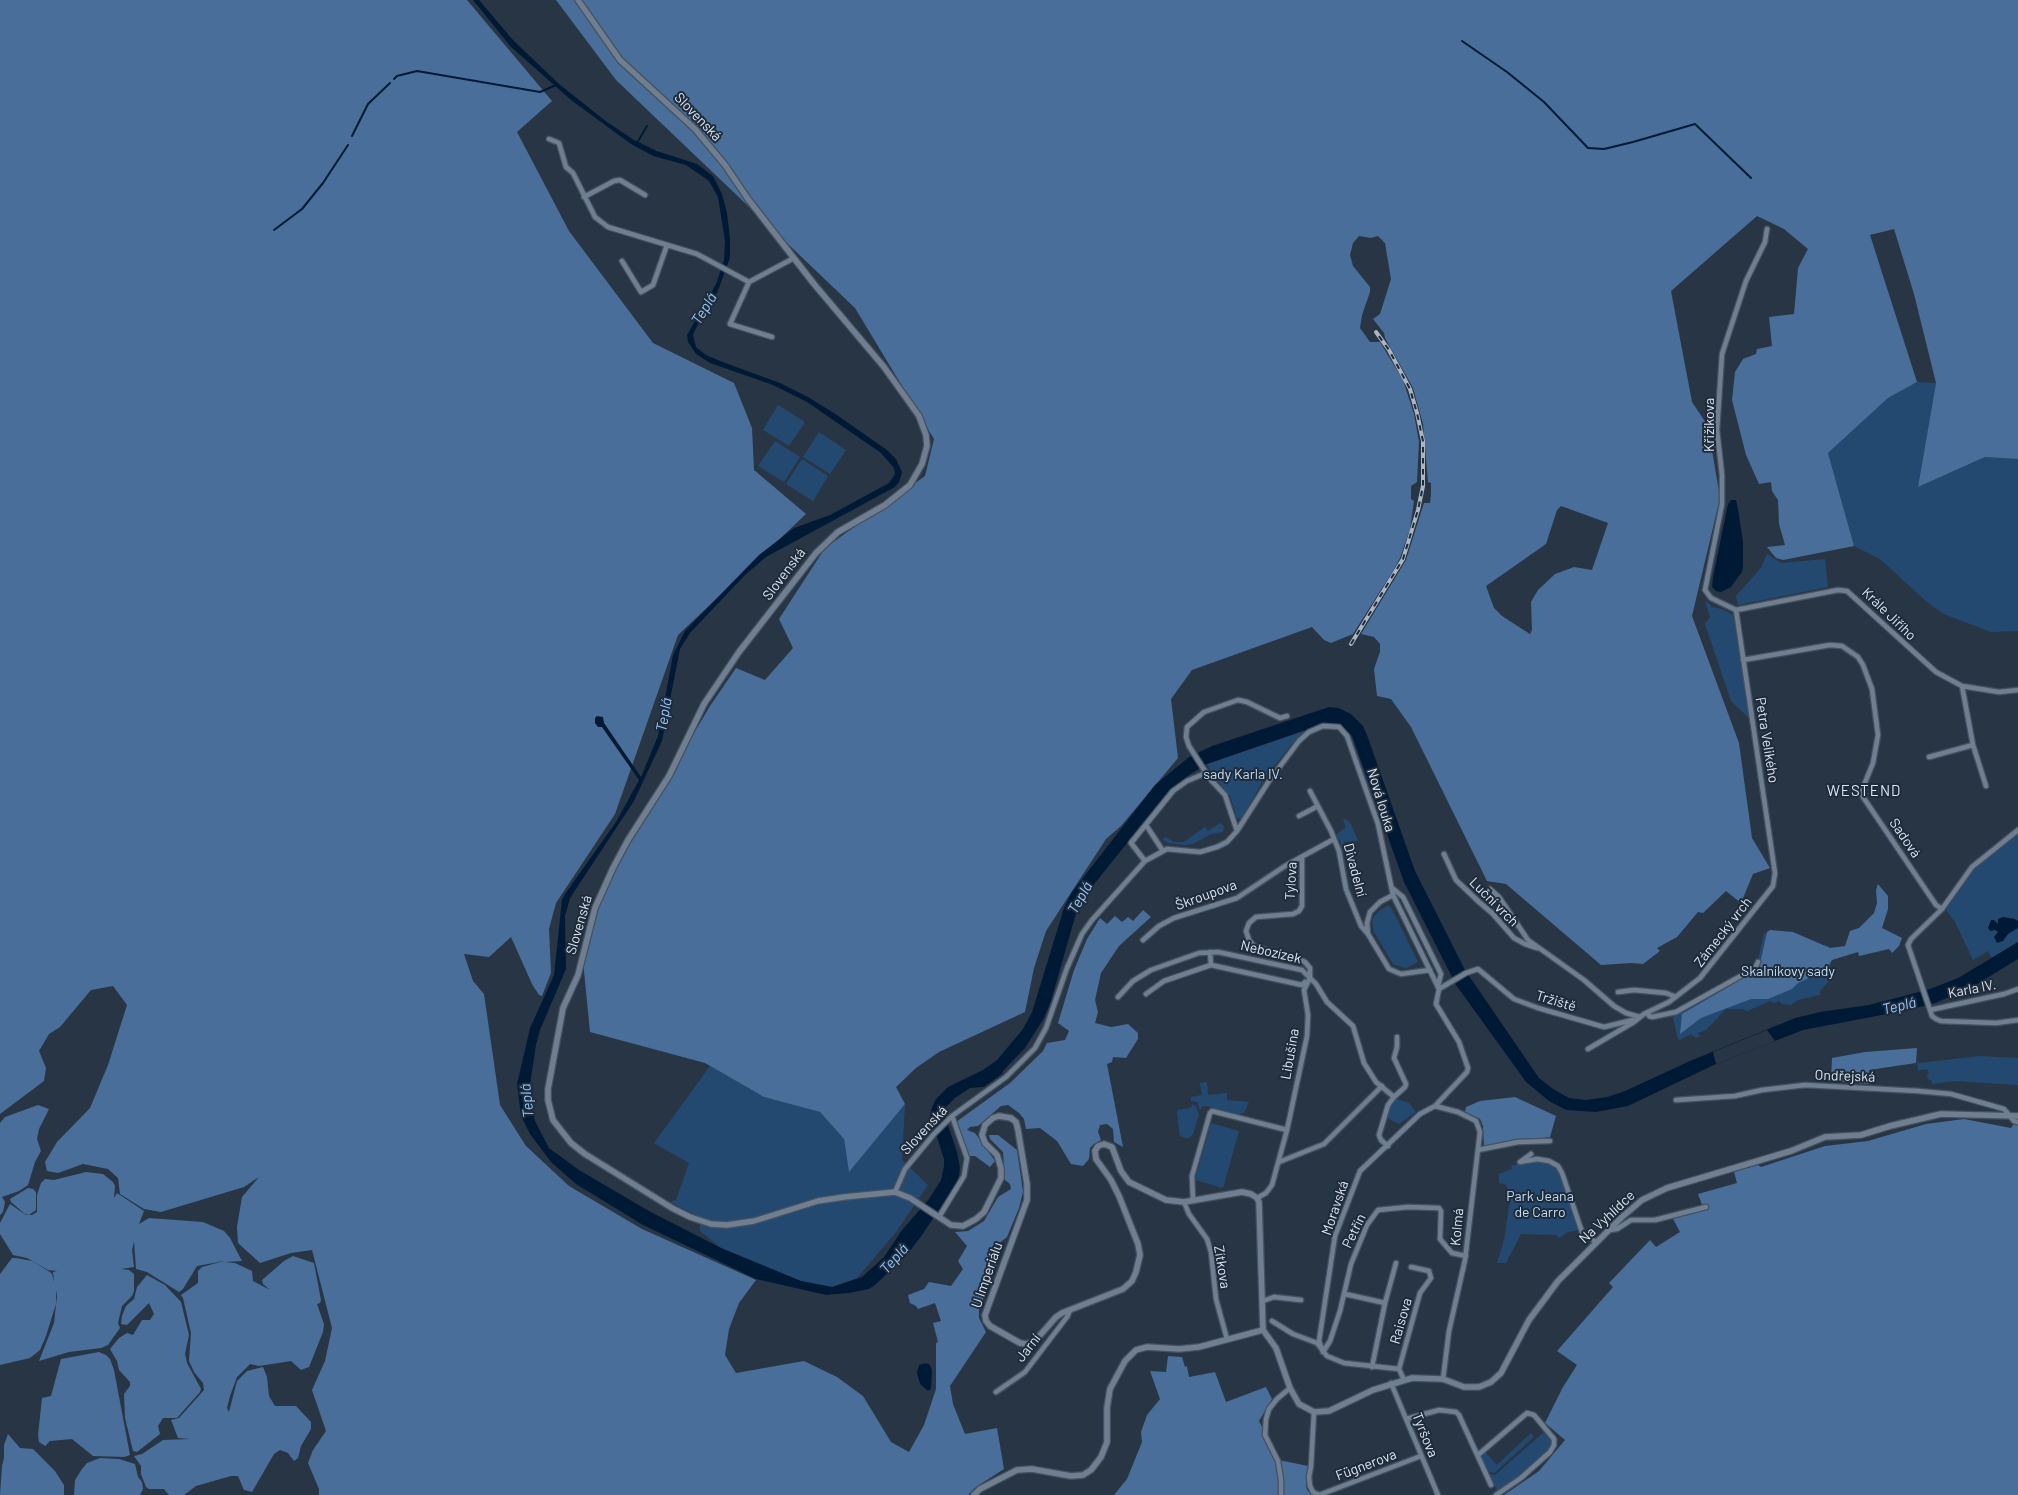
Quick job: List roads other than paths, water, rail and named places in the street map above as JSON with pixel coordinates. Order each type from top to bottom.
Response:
[{"type":"street","name":"Slovenská","points":[[578,0],[620,60],[695,129],[726,165],[748,199],[794,258],[884,367],[912,405],[923,424],[926,435],[924,457],[915,478],[904,491],[885,505],[838,532],[809,561],[729,666],[704,704],[671,771],[612,868],[595,908],[581,966],[561,1016],[550,1076],[548,1100],[553,1120],[571,1142],[585,1154],[672,1208],[711,1224],[727,1225],[754,1221],[818,1201],[844,1196],[895,1192],[905,1169],[947,1120],[1012,1071],[1035,1048],[1046,1028],[1067,968],[1082,934],[1092,920],[1145,861],[1163,851]]},
{"type":"street","points":[[549,139],[559,143],[566,167],[573,173],[600,222],[608,227],[697,254],[749,282]]},
{"type":"street","points":[[584,196],[614,181],[620,180],[645,195]]},
{"type":"street","name":"Křižíkova","points":[[1736,610],[1711,598],[1705,590],[1722,504],[1722,476],[1717,430],[1722,354],[1746,281],[1765,242],[1767,229]]},
{"type":"street","points":[[622,261],[641,292],[653,285],[667,245]]},
{"type":"street","points":[[772,337],[730,324],[749,282],[794,258]]},
{"type":"street","name":"Krále Jiřího","points":[[1736,610],[1838,590],[1847,591],[1936,672],[1962,686],[1999,692],[2018,690]]},
{"type":"street","name":"Petra Velikého","points":[[1736,610],[1775,873]]},
{"type":"street","name":"Sadová","points":[[1743,660],[1830,645],[1842,646],[1858,657],[1863,664],[1872,689],[1878,735],[1873,763],[1862,790],[1863,797],[1936,905],[1942,909]]},
{"type":"street","points":[[1962,686],[1973,745],[1986,786]]},
{"type":"street","points":[[1146,825],[1163,851],[1173,849],[1192,852],[1206,851],[1227,842],[1237,832],[1225,795],[1206,773],[1189,746],[1186,737],[1187,727],[1204,712],[1238,700],[1247,702],[1280,718],[1287,716]]},
{"type":"street","name":"Nová louka","points":[[1237,832],[1269,781],[1303,736],[1323,726],[1334,726],[1344,731],[1363,777],[1378,824],[1393,895],[1438,988]]},
{"type":"street","points":[[1929,757],[1973,745]]},
{"type":"street","points":[[1145,861],[1132,844],[1173,791],[1206,773]]},
{"type":"street","name":"Divadelní","points":[[1310,791],[1339,851],[1346,888],[1361,926],[1368,934],[1389,969],[1401,974],[1430,970]]},
{"type":"street","points":[[1299,816],[1318,806]]},
{"type":"street","points":[[2018,830],[1972,867],[1942,909],[1911,939],[1908,945],[1932,1016],[1941,1021],[1996,1022],[2018,1020]]},
{"type":"street","name":"Tylova","points":[[1310,978],[1310,968],[1304,962],[1289,955],[1255,947],[1249,940],[1246,931],[1251,920],[1256,917],[1293,914],[1299,911],[1302,906],[1302,857],[1334,839]]},
{"type":"street","name":"Luční vrch","points":[[1444,854],[1456,880],[1492,913],[1514,938],[1543,950]]},
{"type":"street","name":"Škroupova","points":[[1144,940],[1159,926],[1174,918],[1237,898],[1302,857]]},
{"type":"street","name":"Zámecký vrch","points":[[1588,1049],[1634,1022],[1640,1016],[1669,1002],[1704,974],[1773,886],[1775,873]]},
{"type":"street","points":[[1392,888],[1403,897],[1441,974],[1438,988]]},
{"type":"street","points":[[1490,889],[1499,897],[1528,940],[1584,980],[1614,1006],[1626,1013],[1640,1016]]},
{"type":"street","points":[[1368,934],[1366,927],[1370,912],[1380,902],[1393,895]]},
{"type":"street","points":[[1146,994],[1164,981],[1211,965],[1210,952]]},
{"type":"street","name":"Nebozízek","points":[[1118,997],[1133,981],[1151,970],[1190,956],[1210,952],[1218,952],[1302,970],[1310,978],[1302,985],[1211,965]]},
{"type":"street","points":[[1648,1012],[1649,1016],[1652,1017],[1676,1012],[1755,968],[1758,962]]},
{"type":"street","name":"Tržiště","points":[[1438,988],[1474,969],[1482,970],[1502,989],[1522,1002],[1600,1026],[1619,1024],[1640,1016]]},
{"type":"street","points":[[1310,978],[1327,1002],[1353,1026],[1364,1063],[1371,1075],[1394,1097]]},
{"type":"street","name":"Libušina","points":[[1257,1198],[1266,1193],[1272,1185],[1287,1130],[1306,1036],[1308,1016],[1304,990],[1310,978]]},
{"type":"street","name":"Moravská","points":[[1323,1352],[1319,1340],[1335,1236],[1360,1171],[1420,1114],[1435,1106],[1458,1080],[1465,1075],[1468,1068],[1459,1042],[1436,1004],[1438,988]]},
{"type":"street","name":"Karla IV.","points":[[1930,1010],[2004,994],[2018,989]]},
{"type":"street","points":[[1618,992],[1634,990],[1666,993],[1676,997]]},
{"type":"street","points":[[1388,1146],[1381,1140],[1380,1135],[1388,1105],[1406,1084],[1394,1058],[1397,1037]]},
{"type":"street","points":[[1279,1162],[1324,1144],[1382,1086]]},
{"type":"street","name":"Ondřejská","points":[[1676,1100],[1735,1096],[1762,1090],[1805,1086],[1859,1087],[1945,1093],[2004,1109],[2007,1114],[2018,1122]]},
{"type":"street","name":"Kolmá","points":[[1435,1106],[1458,1112],[1476,1121],[1480,1132],[1471,1198],[1466,1256],[1449,1330],[1443,1379]]},
{"type":"street","points":[[1193,1200],[1192,1176],[1210,1113],[1216,1111],[1287,1130]]},
{"type":"street","name":"Na Vyhlídce","points":[[1314,1412],[1329,1411],[1373,1390],[1404,1380],[1421,1377],[1443,1379],[1464,1387],[1479,1387],[1496,1378],[1508,1362],[1529,1320],[1558,1281],[1596,1242],[1642,1200],[1667,1188],[1791,1151],[1825,1137],[1861,1135],[1941,1114],[2007,1114],[2018,1116]]},
{"type":"street","points":[[938,1216],[964,1176],[967,1158],[952,1116]]},
{"type":"street","name":"U Imperiálu","points":[[895,1192],[906,1195],[952,1225],[963,1226],[972,1222],[984,1212],[1000,1182],[1001,1174],[997,1155],[985,1142],[982,1131],[992,1118],[1004,1116],[1014,1120],[1018,1130],[1027,1184],[1027,1200],[985,1310],[986,1321],[990,1326],[1020,1343],[1029,1344],[1037,1340],[1056,1317],[1123,1289],[1134,1277],[1139,1261],[1138,1244],[1119,1196],[1111,1180],[1096,1160],[1095,1151],[1098,1146],[1104,1144],[1112,1148],[1121,1171],[1134,1186],[1166,1200],[1184,1202],[1242,1192],[1252,1194],[1257,1198]]},
{"type":"street","points":[[1478,1150],[1496,1148],[1518,1142],[1550,1141]]},
{"type":"street","points":[[1531,1154],[1520,1162],[1537,1159],[1552,1162],[1558,1166],[1582,1232],[1596,1242]]},
{"type":"street","points":[[1257,1198],[1259,1202],[1263,1330],[1276,1348],[1290,1388],[1299,1404],[1314,1412],[1309,1476],[1313,1492],[1319,1495]]},
{"type":"street","name":"Zítkova","points":[[1184,1202],[1189,1214],[1207,1240],[1212,1252],[1216,1299],[1227,1339]]},
{"type":"street","points":[[1609,1230],[1617,1229],[1631,1220],[1655,1220],[1706,1207]]},
{"type":"street","name":"Petřín","points":[[1323,1352],[1330,1341],[1345,1294],[1351,1264],[1367,1225],[1378,1210],[1439,1208],[1441,1211],[1440,1240],[1452,1253],[1466,1256]]},
{"type":"street","name":"Raisova","points":[[1372,1367],[1385,1303],[1396,1263]]},
{"type":"street","name":"Raisova","points":[[1399,1369],[1420,1293],[1431,1278],[1429,1271],[1411,1267]]},
{"type":"street","name":"Raisova","points":[[1345,1294],[1385,1303]]},
{"type":"street","points":[[1263,1301],[1274,1297],[1301,1300]]},
{"type":"street","name":"Jarní","points":[[996,1392],[1025,1372],[1067,1317],[1070,1310]]},
{"type":"street","points":[[1272,1321],[1293,1334],[1317,1344],[1323,1352],[1344,1363],[1399,1369],[1404,1380]]},
{"type":"street","points":[[974,1495],[980,1489],[1010,1473],[1023,1469],[1071,1476],[1082,1475],[1087,1472],[1101,1457],[1107,1442],[1107,1408],[1110,1389],[1130,1354],[1141,1348],[1179,1349],[1199,1347],[1263,1330]]},
{"type":"street","name":"Tyršova","points":[[1392,1383],[1438,1495]]},
{"type":"street","points":[[1281,1495],[1278,1461],[1265,1435],[1266,1419],[1276,1399],[1290,1388]]},
{"type":"street","points":[[1406,1419],[1439,1410],[1459,1414],[1491,1484]]},
{"type":"street","points":[[1478,1454],[1527,1412],[1534,1415],[1554,1439],[1554,1445],[1550,1452],[1521,1478],[1496,1495]]},
{"type":"street","name":"Fügnerova","points":[[1319,1495],[1421,1456]]},
{"type":"water","name":"Teplá","points":[[473,0],[479,0],[513,40],[559,84],[607,122],[634,140],[657,151],[697,164],[713,176],[722,194],[727,213],[730,258],[717,293],[693,335],[696,347],[706,355],[780,383],[808,397],[887,450],[896,459],[902,472],[899,482],[895,487],[766,557],[745,575],[690,633],[680,649],[662,741],[634,801],[570,898],[565,916],[566,969],[540,1030],[536,1045],[530,1085],[531,1104],[535,1121],[549,1148],[579,1170],[649,1211],[721,1248],[801,1281],[832,1287],[862,1277],[884,1257],[902,1230],[929,1199],[941,1180],[944,1159],[930,1116],[936,1099],[948,1087],[983,1070],[997,1060],[1023,1029],[1032,1012],[1064,908],[1072,892],[1155,785],[1189,757],[1212,746],[1329,707],[1339,708],[1351,714],[1363,726],[1415,871],[1465,970],[1539,1078],[1569,1098],[1586,1100],[1607,1097],[1625,1091],[1690,1061],[1795,1018],[1820,1012],[1869,1005],[1930,989],[1958,978],[2018,942],[2018,959],[1969,989],[1935,1003],[1803,1030],[1716,1064],[1628,1106],[1596,1112],[1566,1110],[1549,1101],[1526,1082],[1456,985],[1404,882],[1352,736],[1341,725],[1326,723],[1207,764],[1189,775],[1165,796],[1087,893],[1077,910],[1051,1001],[1044,1018],[1025,1048],[1002,1074],[984,1087],[970,1088],[946,1107],[944,1113],[957,1152],[960,1168],[956,1184],[905,1257],[869,1289],[826,1295],[756,1279],[643,1225],[576,1184],[551,1162],[530,1134],[521,1116],[517,1084],[530,1028],[554,975],[562,900],[616,822],[639,780],[602,727],[598,727],[595,723],[595,718],[597,716],[603,717],[604,723],[641,777],[658,736],[673,655],[685,631],[759,555],[794,528],[830,515],[889,483],[895,474],[894,468],[881,453],[807,402],[773,385],[710,363],[696,354],[688,342],[687,335],[716,284],[724,260],[725,241],[718,197],[709,181],[686,165],[653,156],[631,144],[571,100],[511,47]]},
{"type":"water","points":[[1731,500],[1736,500],[1738,509],[1743,542],[1743,567],[1742,572],[1731,587],[1721,592],[1716,591],[1712,587],[1713,577],[1728,504]]},
{"type":"water","points":[[2003,917],[2018,921],[2018,928],[2008,934],[2003,941],[1997,943],[1994,937],[1998,932],[1995,930],[1990,931],[1988,928],[1991,920],[1998,924],[1998,919]]},
{"type":"water","points":[[926,1363],[930,1365],[932,1371],[931,1389],[928,1391],[920,1384],[917,1373],[919,1365]]},
{"type":"waterway","points":[[1462,41],[1507,72],[1544,102],[1588,148],[1604,149],[1695,124],[1751,178]]},
{"type":"waterway","points":[[394,79],[397,76],[417,71],[540,92],[556,85]]},
{"type":"waterway","points":[[352,136],[368,104],[390,83]]},
{"type":"waterway","points":[[637,143],[647,126]]},
{"type":"waterway","points":[[274,230],[302,209],[323,183],[348,145]]},
{"type":"railway","points":[[1351,644],[1403,559],[1418,510],[1423,486],[1423,441],[1410,389],[1389,350],[1376,332]]},
{"type":"district","name":"WESTEND","points":[[1864,791]]},
{"type":"park label","name":"sady Karla IV.","points":[[1243,774]]},
{"type":"park label","name":"Skalníkovy sady","points":[[1788,971]]},
{"type":"park label","name":"Park Jeana de Carro","points":[[1540,1204]]}]
